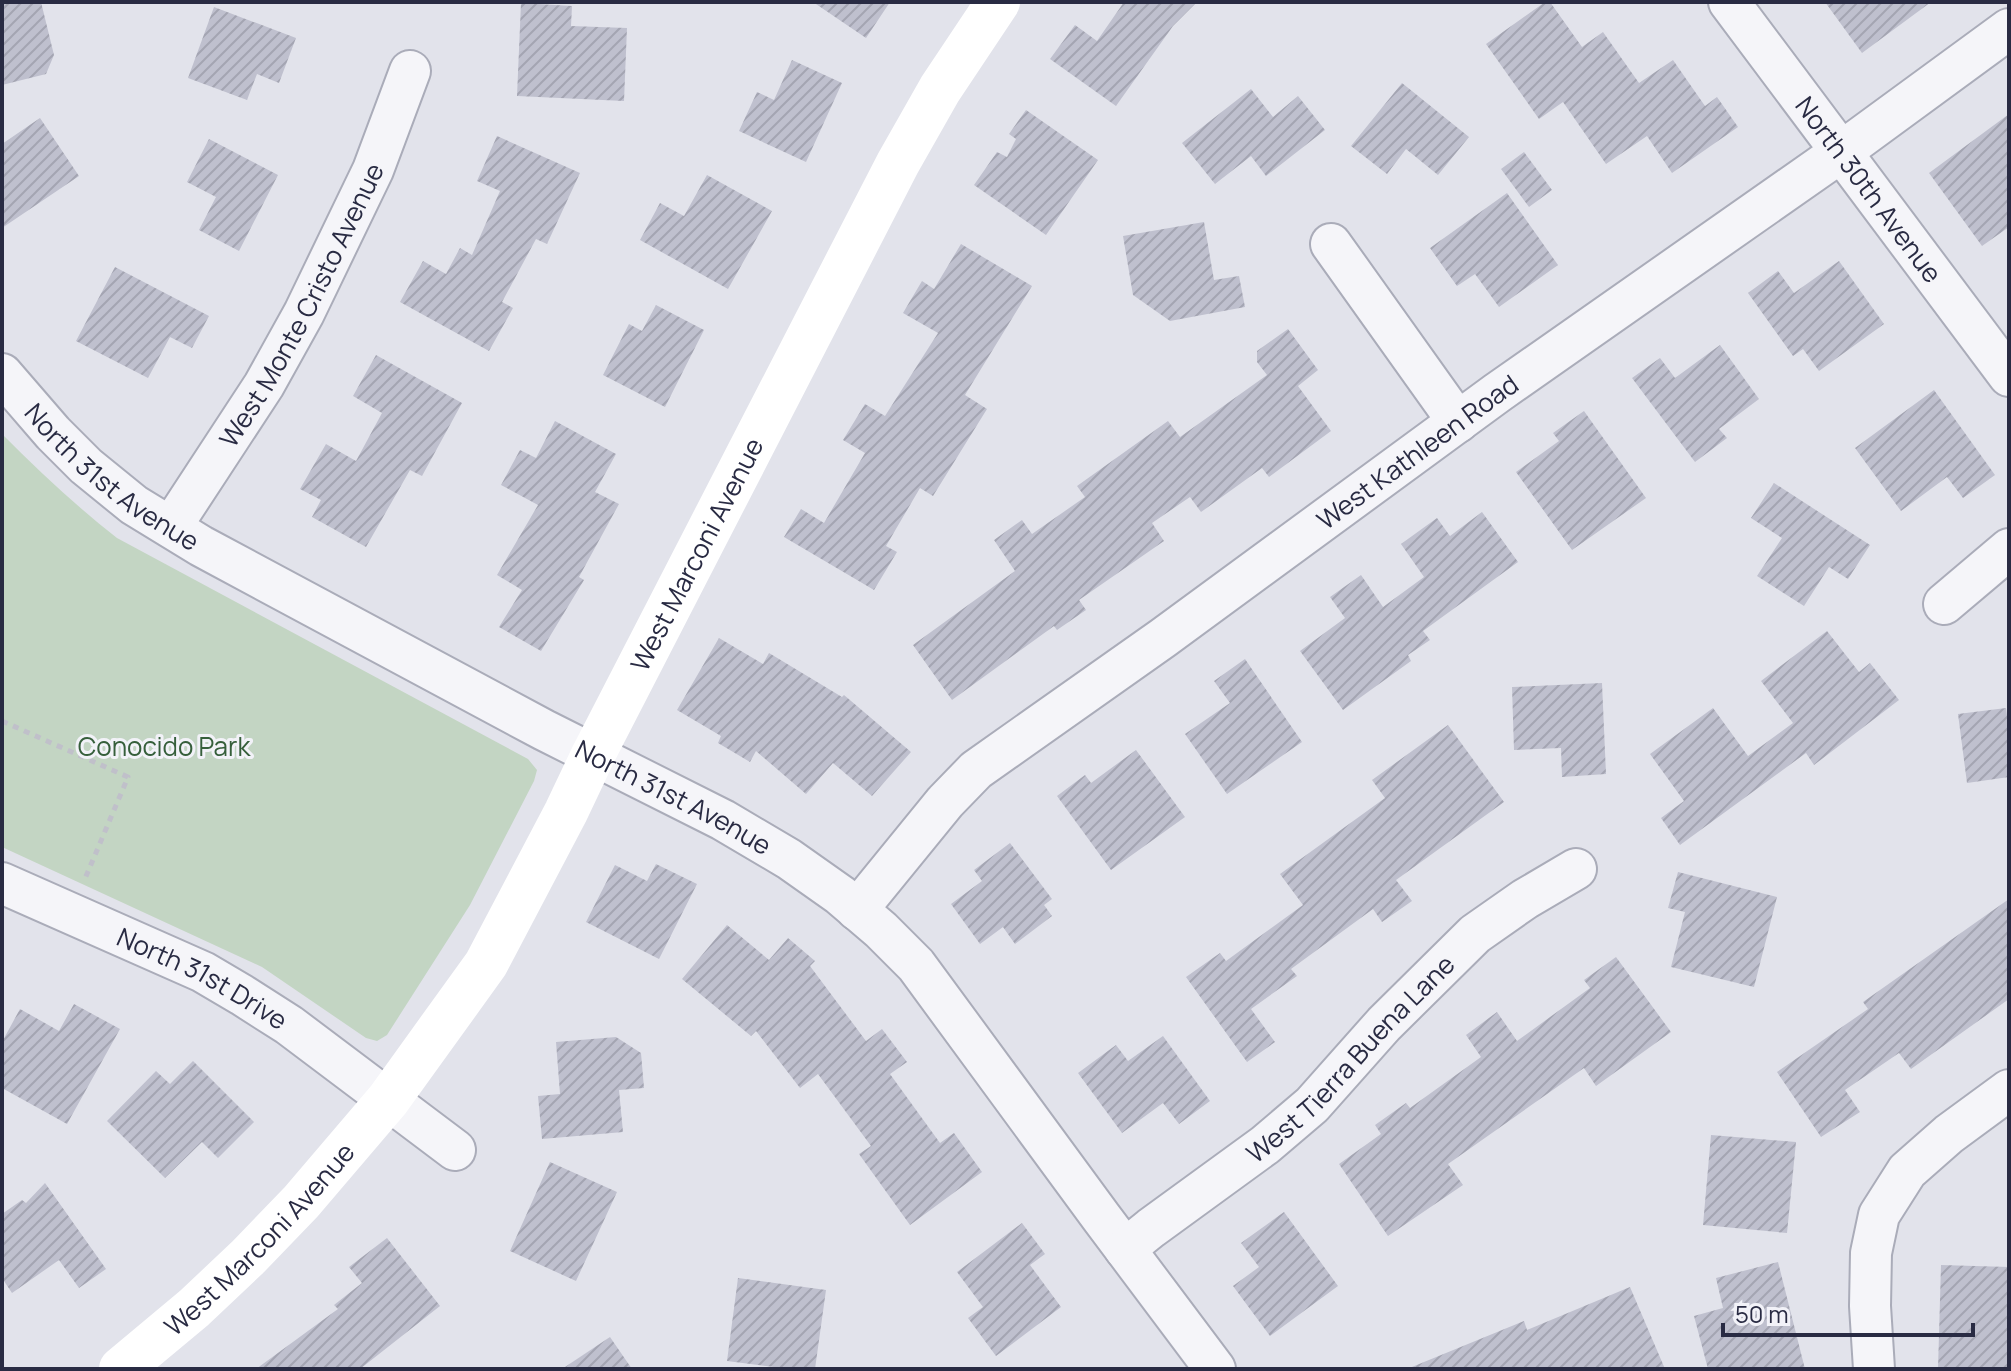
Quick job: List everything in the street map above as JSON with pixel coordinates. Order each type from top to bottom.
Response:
[{"type":"street","name":"West Marconi Avenue","points":[[121,1369],[194,1308],[301,1202],[388,1100],[486,964],[898,163],[940,89],[998,2]]},
{"type":"street","name":"North 30th Avenue","points":[[1729,2],[2009,376]]},
{"type":"street","name":"West Kathleen Road","points":[[857,910],[945,802],[976,770],[2009,29]]},
{"type":"street","name":"West Monte Cristo Avenue","points":[[171,527],[264,385],[304,313],[373,170],[410,71]]},
{"type":"street","points":[[1331,244],[1458,422]]},
{"type":"street","name":"North 31st Avenue","points":[[2,374],[86,466],[134,505],[215,554],[544,730],[723,820],[789,859],[857,910],[916,965],[1215,1369]]},
{"type":"street","points":[[1944,604],[2009,549]]},
{"type":"street","name":"West Tierra Buena Lane","points":[[1125,1249],[1265,1145],[1312,1105],[1384,1024],[1475,934],[1576,869]]},
{"type":"street","name":"North 31st Drive","points":[[2,883],[203,972],[289,1025],[388,1100]]},
{"type":"street","points":[[1874,1369],[1871,1253],[1879,1215],[1907,1171],[1949,1134],[2009,1090]]},
{"type":"street","points":[[388,1100],[455,1150]]},
{"type":"path","points":[[2,721],[128,777],[70,912]]},
{"type":"green space","name":"Conocido Park","points":[[2,434],[58,488],[117,538],[528,759],[537,770],[470,905],[387,1035],[377,1041],[366,1038],[262,967],[2,847]]},
{"type":"building","points":[[2,2],[41,2],[54,55],[46,74],[2,85]]},
{"type":"building","points":[[813,2],[890,2],[866,38]]},
{"type":"building","points":[[1124,2],[1197,2],[1173,26],[1116,106],[1050,59],[1075,25],[1097,41]]},
{"type":"building","points":[[1545,2],[1550,2],[1582,47],[1603,32],[1639,83],[1673,60],[1705,106],[1717,97],[1738,127],[1672,173],[1647,136],[1606,164],[1563,102],[1539,119],[1486,44]]},
{"type":"building","points":[[1825,2],[1931,2],[1862,53]]},
{"type":"building","points":[[521,3],[572,6],[571,26],[627,28],[624,101],[517,96]]},
{"type":"building","points":[[214,7],[296,38],[279,83],[257,74],[247,100],[188,78]]},
{"type":"building","points":[[792,60],[842,83],[806,162],[739,131],[757,92],[774,100]]},
{"type":"building","points":[[1402,83],[1469,137],[1438,175],[1406,149],[1387,174],[1351,146]]},
{"type":"building","points":[[1251,89],[1273,117],[1298,96],[1325,130],[1266,176],[1251,156],[1215,184],[1182,143]]},
{"type":"building","points":[[1026,110],[1098,160],[1046,235],[974,185],[997,152],[1007,157],[1016,139],[1009,134]]},
{"type":"building","points":[[2009,114],[2009,227],[1982,246],[1929,173]]},
{"type":"building","points":[[40,118],[79,176],[2,228],[2,144]]},
{"type":"building","points":[[497,136],[580,173],[547,244],[536,239],[502,302],[513,308],[489,351],[400,302],[423,261],[446,274],[460,248],[472,255],[500,191],[477,181]]},
{"type":"building","points":[[209,139],[278,175],[239,251],[199,230],[216,197],[187,182]]},
{"type":"building","points":[[1524,152],[1552,190],[1529,207],[1501,169]]},
{"type":"building","points":[[707,175],[772,211],[728,289],[640,240],[660,203],[684,216]]},
{"type":"building","points":[[1507,193],[1558,265],[1499,307],[1475,274],[1457,286],[1430,248]]},
{"type":"building","points":[[1204,222],[1214,280],[1239,276],[1245,307],[1170,321],[1133,295],[1123,236]]},
{"type":"building","points":[[961,244],[1032,286],[965,395],[987,409],[933,496],[920,488],[886,546],[897,552],[874,590],[784,537],[801,509],[824,523],[865,453],[843,440],[865,404],[885,416],[938,333],[903,313],[922,281],[934,289]]},
{"type":"building","points":[[1839,261],[1884,324],[1819,371],[1803,349],[1793,356],[1748,293],[1778,271],[1794,293]]},
{"type":"building","points":[[115,267],[209,316],[192,348],[170,337],[148,378],[76,341]]},
{"type":"building","points":[[656,305],[704,330],[665,407],[603,375],[629,324],[642,331]]},
{"type":"building","points":[[1288,329],[1318,370],[1298,386],[1331,431],[1269,477],[1262,468],[1201,512],[1190,497],[1152,523],[1164,541],[1079,600],[1086,610],[1057,630],[1054,626],[952,700],[913,645],[1015,571],[994,540],[1022,520],[1032,534],[1085,497],[1077,486],[1168,421],[1180,437],[1267,375],[1257,362],[1257,351]]},
{"type":"building","points":[[1720,345],[1759,399],[1719,429],[1727,438],[1695,462],[1632,378],[1660,358],[1675,378]]},
{"type":"building","points":[[376,355],[462,403],[422,476],[410,470],[366,547],[312,517],[321,500],[300,489],[326,444],[356,461],[382,413],[353,396]]},
{"type":"building","points":[[1934,390],[1995,475],[1963,498],[1947,477],[1901,511],[1855,448]]},
{"type":"building","points":[[1584,411],[1646,498],[1572,550],[1516,472],[1559,441],[1553,433]]},
{"type":"building","points":[[555,421],[616,454],[595,492],[619,504],[579,577],[584,580],[541,651],[499,627],[522,590],[497,575],[538,505],[501,485],[520,450],[536,458]]},
{"type":"building","points":[[1774,483],[1870,545],[1848,579],[1829,567],[1804,606],[1757,576],[1782,538],[1751,518]]},
{"type":"building","points":[[1482,512],[1518,562],[1423,631],[1430,640],[1408,655],[1411,661],[1343,710],[1300,651],[1345,618],[1330,597],[1361,575],[1383,607],[1424,577],[1401,544],[1437,518],[1450,536]]},
{"type":"building","points":[[1827,631],[1859,672],[1870,663],[1899,700],[1814,765],[1806,753],[1680,845],[1661,818],[1684,801],[1650,754],[1713,708],[1748,756],[1793,723],[1761,681]]},
{"type":"building","points":[[719,638],[763,664],[769,653],[842,697],[844,695],[911,752],[872,796],[833,763],[806,794],[756,751],[750,762],[718,743],[721,736],[677,710]]},
{"type":"building","points":[[1245,659],[1302,742],[1227,794],[1185,734],[1230,703],[1214,681]]},
{"type":"building","points":[[1602,683],[1606,774],[1562,777],[1561,748],[1514,750],[1512,687]]},
{"type":"building","points":[[2006,708],[2009,777],[1967,783],[1958,714]]},
{"type":"building","points":[[1448,725],[1504,802],[1396,880],[1412,901],[1382,922],[1373,909],[1291,969],[1297,976],[1251,1009],[1275,1042],[1247,1062],[1186,977],[1220,953],[1226,961],[1303,905],[1280,874],[1385,798],[1372,780]]},
{"type":"building","points":[[1136,750],[1185,817],[1111,870],[1057,796],[1085,775],[1091,783]]},
{"type":"building","points":[[1010,843],[1052,899],[1044,905],[1052,916],[1015,944],[1003,927],[980,944],[951,904],[982,881],[974,870]]},
{"type":"building","points":[[656,864],[697,884],[659,959],[586,922],[615,865],[647,881]]},
{"type":"building","points":[[1678,872],[1777,897],[1754,987],[1671,967],[1685,912],[1668,908]]},
{"type":"building","points":[[2009,899],[2009,999],[1911,1069],[1899,1053],[1845,1090],[1860,1112],[1821,1137],[1777,1072],[1868,1009],[1863,1002]]},
{"type":"building","points":[[727,925],[769,960],[788,938],[815,961],[810,966],[866,1041],[882,1029],[907,1062],[890,1074],[940,1143],[954,1133],[982,1172],[910,1225],[859,1154],[871,1146],[818,1074],[800,1088],[756,1031],[751,1036],[682,979]]},
{"type":"building","points":[[1616,957],[1671,1032],[1596,1086],[1584,1068],[1448,1164],[1463,1185],[1388,1236],[1339,1164],[1381,1134],[1375,1125],[1406,1103],[1410,1108],[1481,1057],[1466,1035],[1497,1012],[1517,1041],[1590,988],[1584,980]]},
{"type":"building","points":[[74,1004],[120,1029],[67,1124],[2,1088],[2,1042],[20,1009],[59,1031]]},
{"type":"building","points":[[1163,1036],[1210,1101],[1179,1124],[1163,1103],[1122,1133],[1078,1073],[1116,1045],[1128,1061]]},
{"type":"building","points":[[616,1037],[641,1053],[644,1088],[619,1090],[623,1132],[542,1139],[538,1096],[560,1094],[556,1042]]},
{"type":"building","points":[[193,1061],[254,1122],[218,1158],[202,1142],[165,1178],[107,1121],[156,1071],[170,1084]]},
{"type":"building","points":[[1711,1135],[1796,1142],[1787,1233],[1703,1225]]},
{"type":"building","points":[[550,1162],[617,1192],[576,1281],[510,1251]]},
{"type":"building","points":[[45,1183],[106,1269],[79,1288],[59,1260],[12,1293],[2,1278],[2,1214],[22,1200],[26,1203]]},
{"type":"building","points":[[1284,1212],[1338,1286],[1270,1336],[1233,1286],[1259,1267],[1241,1243]]},
{"type":"building","points":[[1022,1223],[1045,1254],[1030,1265],[1061,1307],[996,1356],[968,1318],[983,1307],[957,1272]]},
{"type":"building","points":[[387,1238],[440,1306],[360,1369],[256,1369],[338,1309],[334,1305],[362,1283],[349,1267]]},
{"type":"building","points":[[1778,1262],[1805,1369],[1708,1369],[1694,1316],[1723,1308],[1716,1278]]},
{"type":"building","points":[[1941,1265],[2009,1267],[2007,1369],[1938,1369]]},
{"type":"building","points":[[738,1278],[826,1290],[815,1369],[727,1361]]},
{"type":"building","points":[[1630,1287],[1665,1369],[1407,1369],[1524,1321],[1527,1330]]},
{"type":"building","points":[[610,1337],[632,1369],[562,1369]]}]
